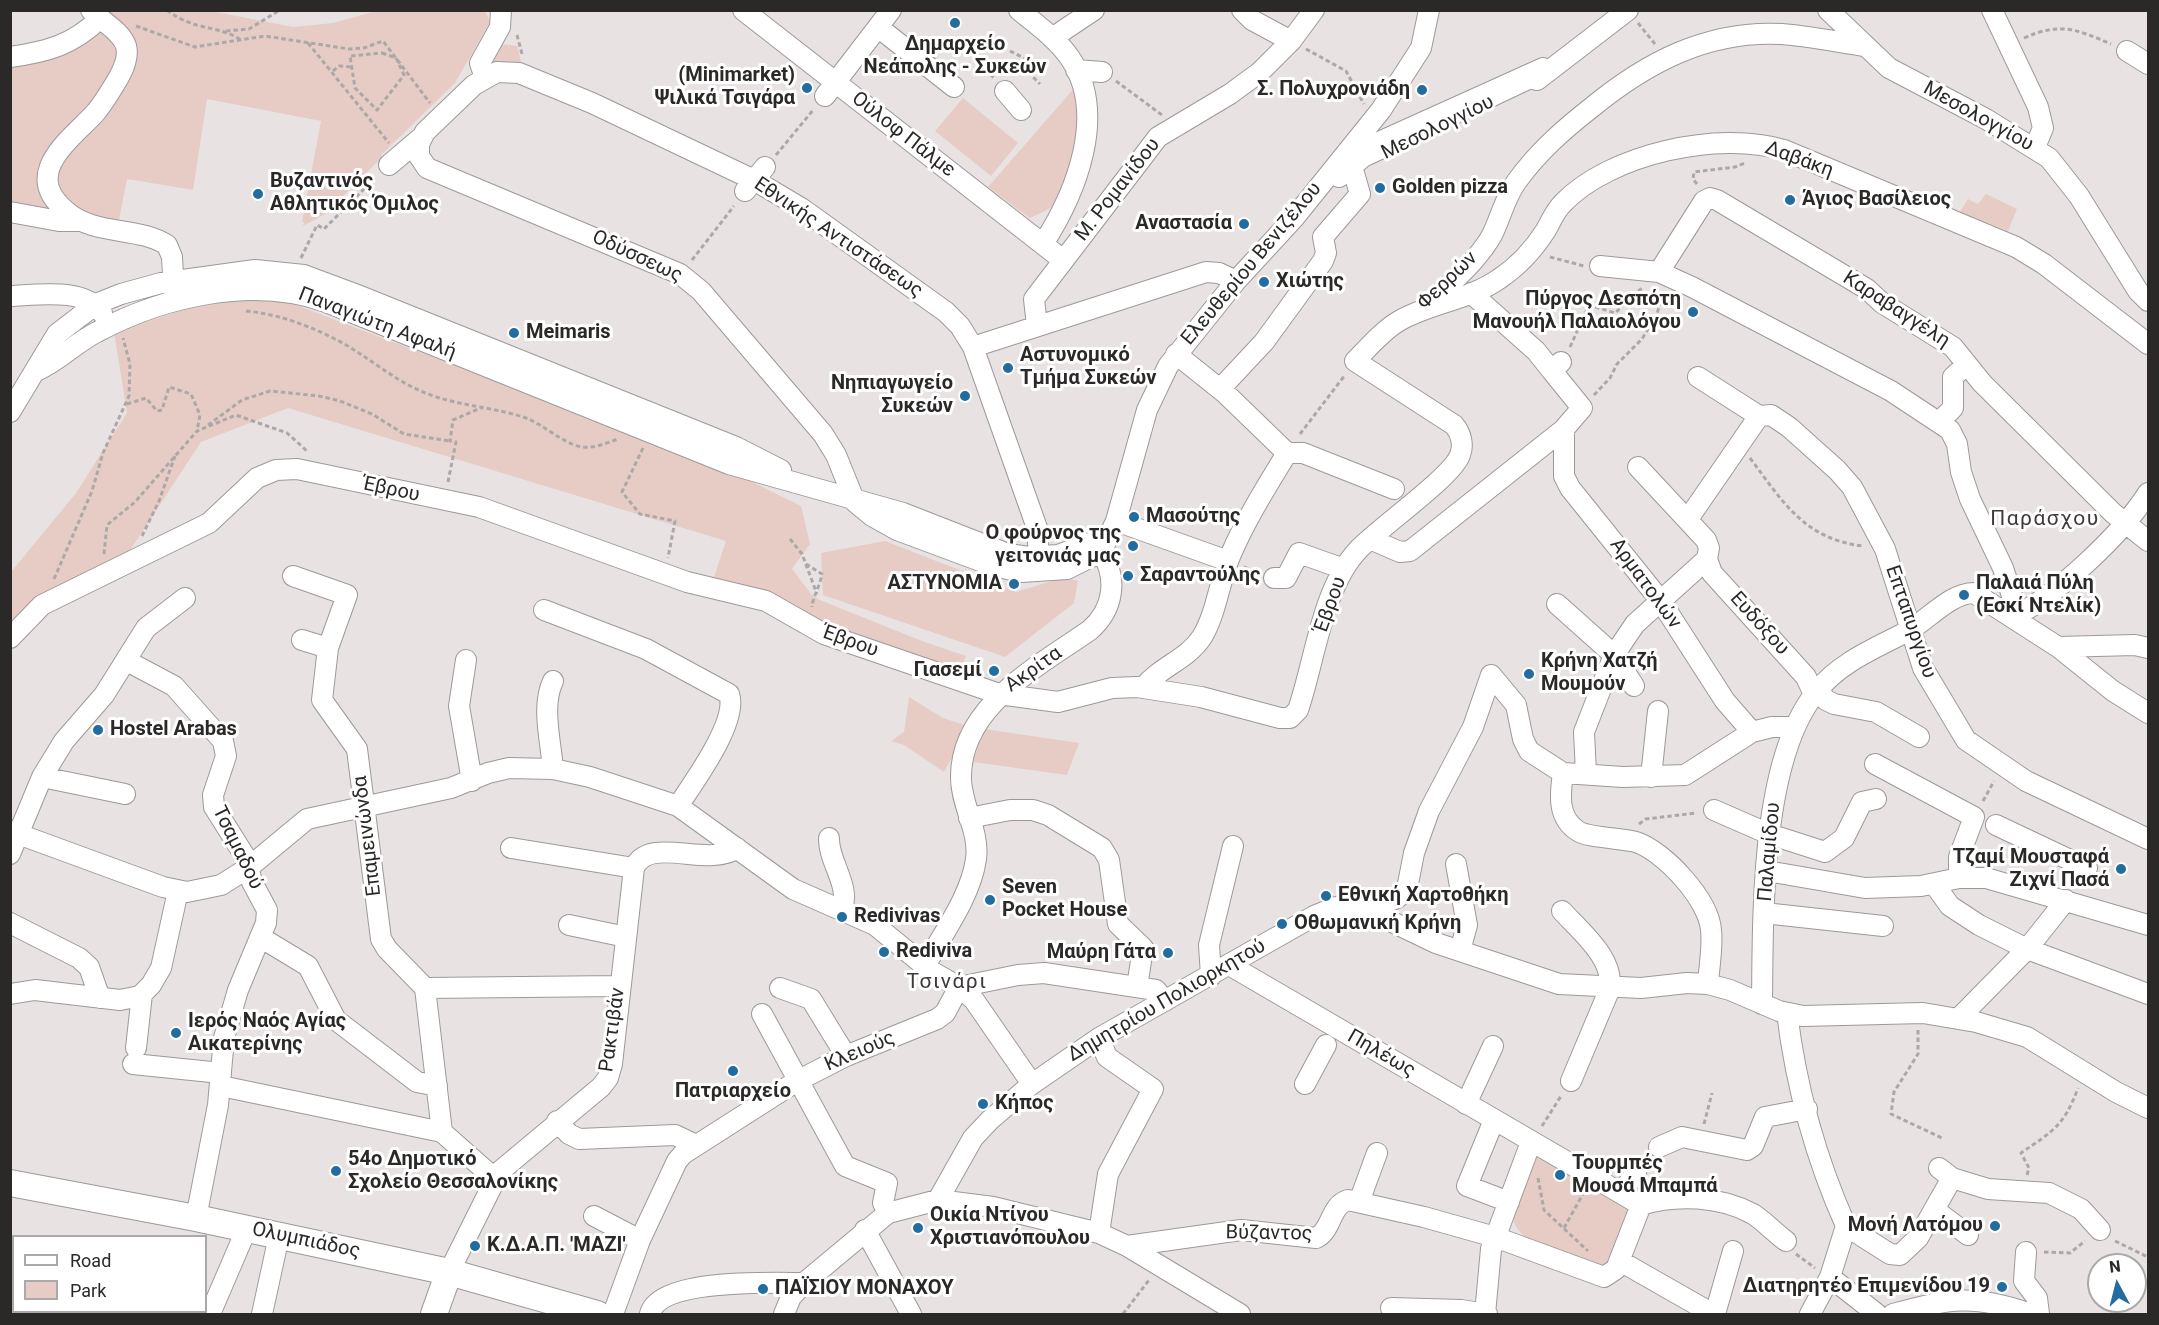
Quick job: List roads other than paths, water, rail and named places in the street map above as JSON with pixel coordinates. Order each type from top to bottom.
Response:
[{"type":"main road","name":"Ολυμπιάδος","points":[[10,1183],[196,1218],[245,1234]]},
{"type":"main road","name":"Ολυμπιάδος","points":[[10,1195],[245,1234],[446,1277],[597,1314]]},
{"type":"main road","name":"Ολυμπιάδος","points":[[446,1277],[555,1314]]},
{"type":"main road","name":"Ρακτιβάν","points":[[434,1314],[446,1277]]},
{"type":"street","points":[[394,161],[485,78],[480,63],[501,23],[501,10]]},
{"type":"street","name":"Ούλοφ Πάλμε","points":[[742,10],[831,89],[1063,260]]},
{"type":"street","points":[[831,89],[891,10]]},
{"type":"street","points":[[1019,10],[1052,38],[1076,69],[1086,105],[1083,148],[1068,198],[1043,244]]},
{"type":"street","points":[[1052,38],[1094,10]]},
{"type":"street","points":[[1242,10],[1252,20],[1291,41]]},
{"type":"street","name":"Μ. Ρομανίδου","points":[[1037,326],[1033,301],[1158,137],[1230,94],[1260,72],[1291,41],[1314,10]]},
{"type":"street","name":"Ελευθερίου Βενιζέλου","points":[[1108,536],[1147,410],[1176,354],[1236,281],[1294,218],[1381,110],[1421,48],[1429,10]]},
{"type":"street","name":"Μεσολογγίου","points":[[1828,10],[1864,46],[1901,76],[1986,118],[2035,147],[2068,180],[2138,291],[2148,301]]},
{"type":"street","points":[[1992,10],[2040,113],[2043,128],[2035,147]]},
{"type":"street","points":[[10,57],[63,45],[78,38],[95,15],[118,34],[125,44],[127,54],[124,68],[102,105],[60,146],[50,172],[50,187],[54,199],[80,221]]},
{"type":"street","name":"Μεσολογγίου","points":[[1350,150],[1388,130],[1585,43],[1632,16]]},
{"type":"street","points":[[878,27],[954,87]]},
{"type":"street","name":"Φερρών","points":[[1355,361],[1390,327],[1424,310],[1474,258],[1492,234],[1514,184],[1534,158],[1610,92],[1665,57],[1707,43],[1762,35],[1790,35],[1864,46]]},
{"type":"street","name":"Μεσολογγίου","points":[[1294,218],[1346,175],[1393,149],[1542,77],[1585,43]]},
{"type":"street","points":[[2127,51],[2148,63]]},
{"type":"street","points":[[1543,68],[1543,72],[1363,157],[1346,175],[1359,151],[1543,68]]},
{"type":"street","points":[[1076,69],[1102,72]]},
{"type":"street","name":"Εθνικής Αντιστάσεως","points":[[485,78],[505,71],[528,75],[755,179],[801,208],[946,312],[960,326],[973,347],[1037,528],[1039,557]]},
{"type":"street","points":[[1005,91],[1021,110]]},
{"type":"street","points":[[1381,110],[1388,130]]},
{"type":"street","name":"Οδύσσεως","points":[[422,137],[419,156],[427,168],[683,271],[823,434],[836,454],[855,502]]},
{"type":"street","name":"Δαβάκη","points":[[1424,310],[1471,293],[1499,279],[1535,244],[1564,202],[1583,186],[1610,170],[1690,147],[1728,143],[1762,145],[1792,154],[2026,252],[2148,344]]},
{"type":"street","points":[[1220,389],[1264,342],[1323,261],[1326,253],[1323,237],[1360,194],[1346,175]]},
{"type":"street","name":"Καραβαγγέλη","points":[[1666,275],[1704,201],[1714,199],[1867,289],[1882,303],[1950,344],[1982,383],[2126,524],[2148,541]]},
{"type":"street","points":[[10,212],[59,221],[80,221],[165,243],[172,257],[175,303]]},
{"type":"street","points":[[1600,266],[1666,275],[1891,391],[1940,422],[1955,438],[1970,499],[2001,562],[2015,605],[2013,617]]},
{"type":"street","name":"Παναγιώτη Αφαλή","points":[[36,371],[46,348],[57,334],[96,304],[139,288],[173,281],[255,270],[286,272],[316,279],[736,447],[816,487],[855,502],[903,513],[1008,554],[1039,557],[1064,554],[1108,536]]},
{"type":"street","points":[[973,347],[1206,272],[1219,273],[1236,281]]},
{"type":"street","name":"Παναγιώτη Αφαλή","points":[[36,371],[113,324],[175,303],[225,293],[274,289],[320,299],[729,464],[816,487]]},
{"type":"street","points":[[1370,539],[1400,552],[1410,551],[1564,429],[1582,408],[1556,367],[1471,293]]},
{"type":"street","points":[[10,296],[68,296],[96,304],[113,324]]},
{"type":"street","points":[[1176,354],[1220,389],[1287,453],[1303,453],[1394,489]]},
{"type":"street","name":"Έβρου","points":[[10,638],[42,604],[209,523],[257,478],[287,469],[311,471],[390,490],[479,507],[698,585],[766,601],[831,637],[999,694],[1058,702],[1112,688],[1143,688],[1201,697],[1280,718],[1292,716],[1299,708],[1319,635],[1344,569],[1370,539],[1449,471],[1460,456],[1462,446],[1459,433],[1454,425],[1355,361]]},
{"type":"street","points":[[1940,422],[1953,408],[1953,377],[1967,364]]},
{"type":"street","points":[[10,412],[36,371]]},
{"type":"street","name":"Επταπυργίου","points":[[1698,377],[1759,416],[1771,415],[1789,427],[1837,470],[1852,487],[1885,549],[1923,668],[1966,740],[2026,781],[2148,839]]},
{"type":"street","points":[[1688,519],[1759,416]]},
{"type":"street","name":"Αρματολών","points":[[1564,429],[1564,472],[1568,484],[1660,600],[1725,701],[1752,732]]},
{"type":"street","points":[[1143,688],[1152,678],[1180,660],[1201,638],[1210,620],[1228,561],[1245,524],[1287,453]]},
{"type":"street","name":"Ευδόξου","points":[[1638,467],[1688,519],[1708,544],[1707,559],[1713,573],[1806,677],[1811,688],[1818,690],[1826,700],[1834,705],[1876,712],[1919,737]]},
{"type":"street","points":[[2013,617],[2033,607],[2126,524],[2148,493]]},
{"type":"street","name":"Παναγιώτη Αφαλή","points":[[855,502],[888,526],[1008,570],[1035,572],[1080,564],[1108,536]]},
{"type":"street","points":[[1108,536],[1228,561]]},
{"type":"street","name":"Ακρίτα","points":[[926,966],[952,917],[972,872],[976,855],[961,788],[961,770],[975,729],[999,694],[1090,630],[1100,619],[1110,597],[1113,582],[1108,536]]},
{"type":"street","points":[[1274,578],[1286,578],[1299,553],[1344,569]]},
{"type":"street","points":[[1586,774],[1584,732],[1614,655],[1635,624],[1707,559]]},
{"type":"street","name":"Επαμεινώνδα","points":[[293,576],[347,595],[328,648],[322,700],[356,746],[366,806],[381,939],[387,949],[425,988]]},
{"type":"street","name":"Παλαμίδου","points":[[1762,1004],[1764,913],[1772,805],[1794,728],[1818,690],[1851,661],[1911,629],[1951,601],[1972,593],[2013,617]]},
{"type":"street","points":[[10,854],[14,833],[42,777],[64,741],[104,695],[127,662],[146,628],[184,598]]},
{"type":"street","points":[[1557,604],[1614,655],[1634,686]]},
{"type":"street","points":[[544,610],[646,649],[729,694],[731,707],[723,728],[699,774],[678,806]]},
{"type":"street","points":[[2013,617],[2058,647],[2120,696],[2148,713]]},
{"type":"street","points":[[302,640],[328,648]]},
{"type":"street","points":[[2058,647],[2135,645],[2148,648]]},
{"type":"street","points":[[466,660],[459,706],[472,781]]},
{"type":"street","name":"Τσαμαδού","points":[[127,662],[174,686],[223,741],[226,756],[213,795],[213,803],[246,858],[248,868],[267,910],[266,922],[238,990],[227,1026],[221,1080],[196,1218]]},
{"type":"street","points":[[1372,912],[1407,890],[1414,853],[1429,811],[1473,727],[1491,675],[1516,705],[1523,739],[1529,751],[1563,773],[1651,777],[1685,775],[1752,732],[1772,727],[1794,728]]},
{"type":"street","points":[[553,681],[549,694],[549,715],[554,769]]},
{"type":"street","points":[[1651,777],[1658,711]]},
{"type":"street","points":[[1875,764],[1974,818],[1959,857],[1959,878]]},
{"type":"street","points":[[14,833],[178,891],[202,890],[221,885],[248,868],[307,819],[444,790],[509,768],[554,769],[619,785],[678,806],[793,889],[876,925],[926,966],[959,987],[974,1000],[1032,1084]]},
{"type":"street","points":[[1563,773],[1559,800],[1566,819],[1579,832],[1639,843],[1670,864],[1700,900],[1712,928],[1708,984]]},
{"type":"street","points":[[42,777],[125,794]]},
{"type":"street","points":[[1714,810],[1769,834],[1825,852],[1844,838],[1862,802],[1876,799]]},
{"type":"street","points":[[959,987],[1018,975],[1044,973],[1152,993],[1150,955],[1118,924],[1113,907],[1110,862],[1102,848],[1038,812],[1010,810],[969,818]]},
{"type":"street","points":[[1996,825],[2087,868]]},
{"type":"street","points":[[829,838],[829,849],[844,897],[842,909]]},
{"type":"street","points":[[1211,976],[1209,945],[1233,846]]},
{"type":"street","points":[[512,849],[634,868],[646,853],[721,856],[737,848]]},
{"type":"street","points":[[1456,864],[1467,925],[1460,951]]},
{"type":"street","name":"Ρακτιβάν","points":[[446,1277],[494,1178],[557,1121],[601,1087],[608,1078],[612,1064],[634,868]]},
{"type":"street","points":[[1767,871],[1854,888],[1934,884],[1959,878],[1986,878],[2148,925]]},
{"type":"street","points":[[1934,884],[1957,912],[2027,948],[2148,994]]},
{"type":"street","points":[[10,994],[51,990],[126,1000],[142,994],[156,978],[162,965],[178,891]]},
{"type":"street","points":[[1959,1018],[2027,948],[2066,900]]},
{"type":"street","name":"Δημητρίου Πολιορκητού","points":[[938,1200],[973,1138],[990,1119],[1032,1084],[1099,1038],[1152,993],[1211,976],[1329,909],[1350,906],[1372,912],[1428,940],[1551,982],[1610,988],[1641,988],[1687,983],[1708,984],[1787,1013],[1818,1017],[1923,1013],[1959,1018],[2027,1038],[2116,1092],[2148,1108]]},
{"type":"street","points":[[1562,911],[1603,960],[1609,973],[1610,988],[1571,1081]]},
{"type":"street","points":[[1764,913],[1883,926]]},
{"type":"street","points":[[10,923],[79,958],[89,967],[100,998]]},
{"type":"street","points":[[569,925],[626,937]]},
{"type":"street","points":[[260,937],[308,966],[336,1020],[417,1082],[436,1086]]},
{"type":"street","name":"Πηλέως","points":[[1231,966],[1641,1205]]},
{"type":"street","points":[[442,1132],[425,988],[619,986]]},
{"type":"street","name":"Κλειούς","points":[[613,1314],[640,1240],[677,1161],[696,1145],[797,1081],[846,1056],[937,1019],[945,1013],[959,987]]},
{"type":"street","points":[[780,988],[811,999],[846,1056]]},
{"type":"street","points":[[142,994],[135,1056],[221,1080],[442,1132],[494,1178]]},
{"type":"street","points":[[1787,1013],[1793,1059],[1826,1181],[1845,1226],[1890,1254],[1900,1255],[1912,1246],[1935,1210],[1945,1173],[1996,1190],[2044,1191],[2085,1212],[2100,1230]]},
{"type":"street","points":[[762,1014],[845,1166],[887,1183],[883,1203],[888,1213]]},
{"type":"street","points":[[1099,1038],[1107,1057],[1153,1089],[1108,1173],[1099,1233]]},
{"type":"street","points":[[1305,1084],[1326,1045]]},
{"type":"street","points":[[1466,1104],[1493,1046]]},
{"type":"street","points":[[1659,1147],[1680,1137],[1747,1150],[1753,1146],[1765,1117],[1807,1109]]},
{"type":"street","points":[[1494,1120],[1467,1186],[1509,1202]]},
{"type":"street","points":[[557,1121],[569,1134],[579,1139],[675,1135],[696,1145]]},
{"type":"street","points":[[1391,1308],[1461,1310],[1486,1314],[1490,1255],[1532,1142]]},
{"type":"street","points":[[1377,1153],[1359,1202],[1495,1237],[1599,1276],[1616,1267],[1641,1205],[1661,1198],[1716,1201],[1753,1214],[1786,1241]]},
{"type":"street","points":[[1621,1193],[1635,1173]]},
{"type":"street","points":[[784,1314],[791,1297],[804,1283],[865,1230],[888,1213],[938,1200],[993,1207],[1099,1233],[1127,1246],[1240,1314]]},
{"type":"street","name":"Βύζαντος","points":[[1127,1246],[1241,1230],[1316,1238],[1323,1234],[1339,1204],[1348,1200],[1359,1202]]},
{"type":"street","points":[[1935,1210],[1968,1235]]},
{"type":"street","points":[[594,1215],[640,1240]]},
{"type":"street","points":[[1810,1314],[1830,1277],[1845,1226]]},
{"type":"street","points":[[865,1230],[911,1314]]},
{"type":"street","points":[[210,1314],[245,1234]]},
{"type":"street","points":[[262,1314],[278,1242]]},
{"type":"street","points":[[1616,1267],[1714,1314],[1733,1251]]},
{"type":"street","points":[[2026,1252],[2024,1281],[2037,1298],[2039,1314]]},
{"type":"street","points":[[1830,1277],[1877,1314]]},
{"type":"street","points":[[650,1314],[658,1300],[686,1288],[804,1283]]},
{"type":"street","points":[[1893,1314],[1944,1301],[1972,1299],[1997,1302],[2031,1314]]},
{"type":"place","name":"Δημαρχείο Νεάπολης - Συκεών","points":[[955,23]]},
{"type":"place","name":"(Minimarket) Ψιλικά Τσιγάρα","points":[[807,88]]},
{"type":"place","name":"Σ. Πολυχρονιάδη","points":[[1422,90]]},
{"type":"place","name":"Golden pizza","points":[[1380,188]]},
{"type":"place","name":"Βυζαντινός Αθλητικός Όμιλος","points":[[258,194]]},
{"type":"place","name":"Άγιος Βασίλειος","points":[[1790,200]]},
{"type":"place","name":"Αναστασία","points":[[1244,224]]},
{"type":"place","name":"Χιώτης","points":[[1264,282]]},
{"type":"place","name":"Πύργος Δεσπότη Μανουήλ Παλαιολόγου","points":[[1693,312]]},
{"type":"place","name":"Meimaris","points":[[514,333]]},
{"type":"place","name":"Αστυνομικό Τμήμα Συκεών","points":[[1008,368]]},
{"type":"place","name":"Νηπιαγωγείο Συκεών","points":[[965,396]]},
{"type":"place","name":"Μασούτης","points":[[1134,517]]},
{"type":"place","name":"Ο φούρνος της γειτονιάς μας","points":[[1133,546]]},
{"type":"place","name":"Σαραντούλης","points":[[1128,576]]},
{"type":"place","name":"ΑΣΤΥΝΟΜΙΑ","points":[[1014,584]]},
{"type":"place","name":"Παλαιά Πύλη (Εσκί Ντελίκ)","points":[[1964,595]]},
{"type":"place","name":"Γιασεμί","points":[[994,671]]},
{"type":"place","name":"Κρήνη Χατζή Μουμούν","points":[[1529,674]]},
{"type":"place","name":"Hostel Arabas","points":[[98,730]]},
{"type":"place","name":"Τζαμί Μουσταφά Ζιχνί Πασά","points":[[2121,869]]},
{"type":"place","name":"Εθνική Χαρτοθήκη","points":[[1326,896]]},
{"type":"place","name":"Seven Pocket House","points":[[990,900]]},
{"type":"place","name":"Redivivas","points":[[842,917]]},
{"type":"place","name":"Οθωμανική Κρήνη","points":[[1282,924]]},
{"type":"place","name":"Rediviva","points":[[884,952]]},
{"type":"place","name":"Μαύρη Γάτα","points":[[1168,953]]},
{"type":"place","name":"Ιερός Ναός Αγίας Αικατερίνης","points":[[176,1033]]},
{"type":"place","name":"Πατριαρχείο","points":[[733,1071]]},
{"type":"place","name":"Κήπος","points":[[983,1104]]},
{"type":"place","name":"54ο Δημοτικό Σχολείο Θεσσαλονίκης","points":[[336,1171]]},
{"type":"place","name":"Τουρμπές Μουσά Μπαμπά","points":[[1560,1175]]},
{"type":"place","name":"Μονή Λατόμου","points":[[1995,1226]]},
{"type":"place","name":"Οικία Ντίνου Χριστιανόπουλου","points":[[918,1228]]},
{"type":"place","name":"Κ.Δ.Α.Π. 'ΜΑΖΙ'","points":[[475,1246]]},
{"type":"place","name":"Διατηρητέο Επιμενίδου 19","points":[[2002,1287]]},
{"type":"place","name":"ΠΑΪΣΙΟΥ ΜΟΝΑΧΟΥ","points":[[763,1289]]},
{"type":"district","name":"Παράσχου","points":[[2045,520]]},
{"type":"district","name":"Τσινάρι","points":[[947,983]]}]
